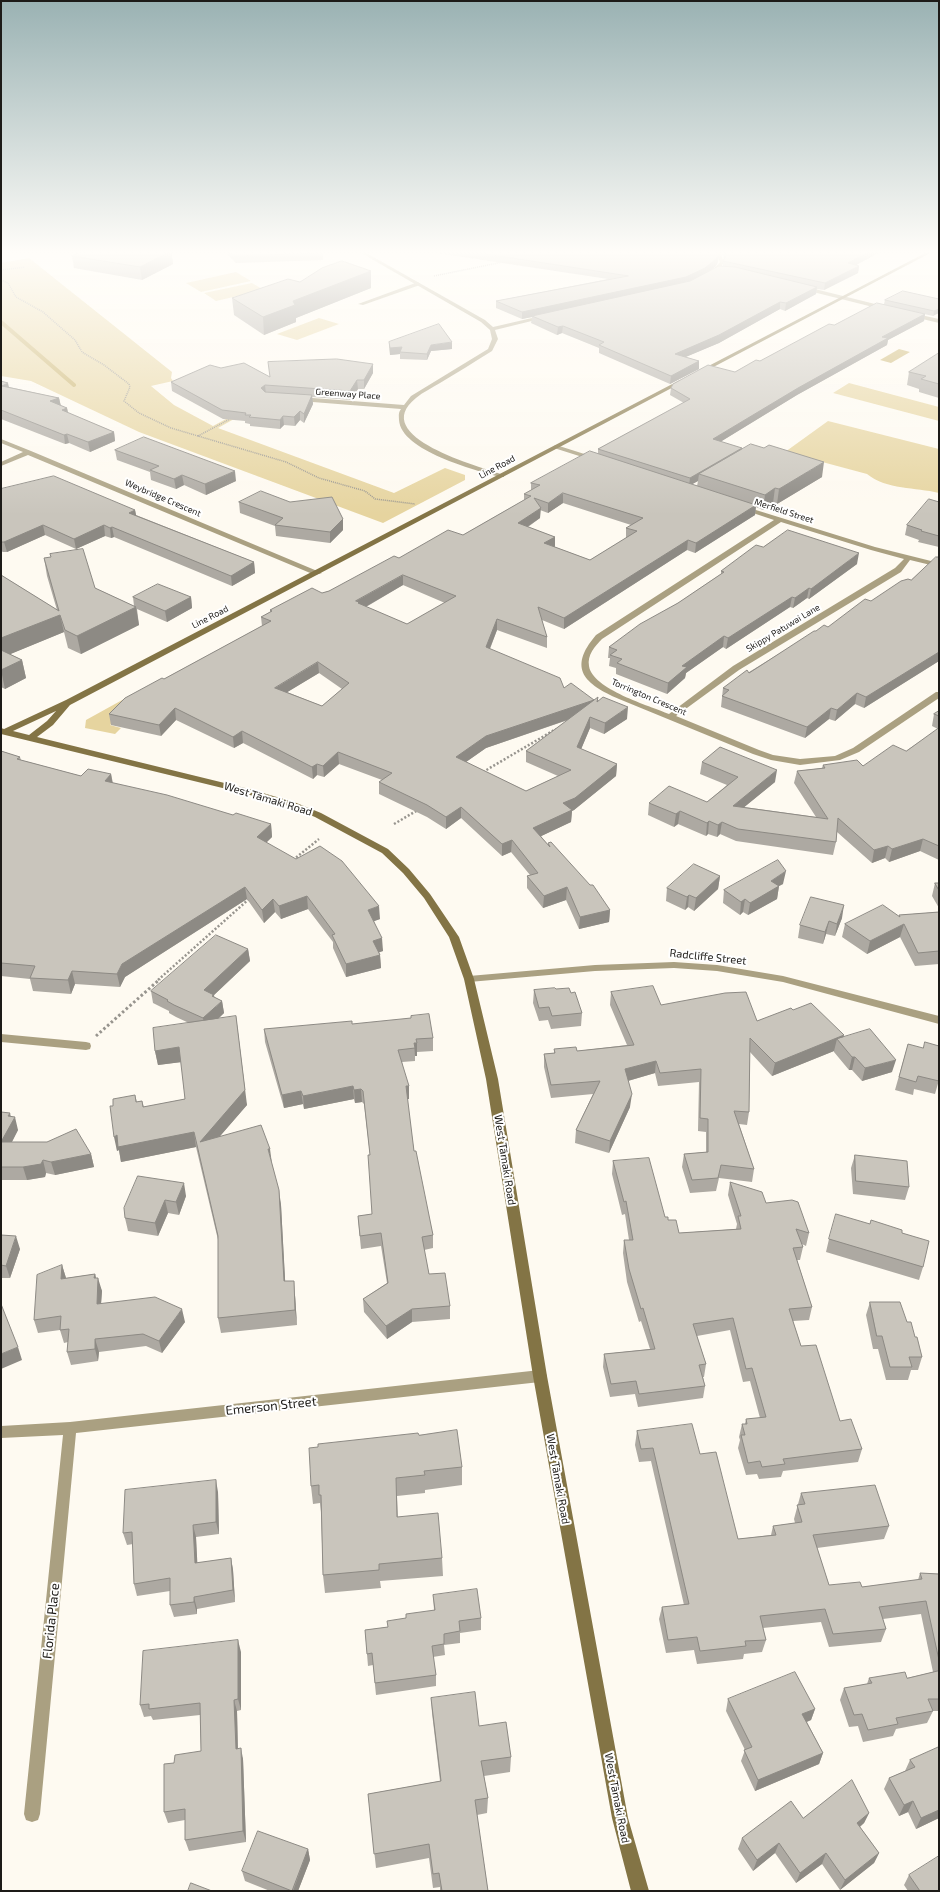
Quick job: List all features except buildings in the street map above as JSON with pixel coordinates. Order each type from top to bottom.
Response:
[{"type":"main road","points":[[695,375],[765,338]]},
{"type":"main road","name":"Line Road","points":[[3,731],[69,702],[688,378]]},
{"type":"main road","name":"Line Road","points":[[30,739],[50,723],[69,702]]},
{"type":"main road","name":"West Tāmaki Road","points":[[3,731],[30,739],[246,791],[291,804],[342,826],[385,851],[406,870],[427,896],[454,937],[469,979],[492,1079],[540,1376],[619,1811],[640,1891]]},
{"type":"street","points":[[495,338],[490,350],[420,392],[404,407],[401,413],[402,426],[414,441],[433,452],[502,476]]},
{"type":"street","name":"Greenway Place","points":[[289,398],[404,407]]},
{"type":"street","name":"Weybridge Crescent","points":[[1,441],[318,573]]},
{"type":"street","points":[[556,447],[603,462]]},
{"type":"street","points":[[1,464],[30,452]]},
{"type":"street","name":"Merfield Street","points":[[734,505],[873,549],[939,565]]},
{"type":"street","name":"Torrington Crescent","points":[[780,520],[599,638],[588,649],[584,659],[584,666],[595,682],[615,694],[771,757],[800,762],[814,762],[848,755],[939,694]]},
{"type":"street","name":"Skippy Patuwai Lane","points":[[670,717],[736,668],[894,572],[908,558]]},
{"type":"street","name":"Radcliffe Street","points":[[469,979],[595,968],[674,965],[717,968],[783,979],[939,1020]]},
{"type":"street","points":[[1,1038],[86,1046]]},
{"type":"street","name":"Emerson Street","points":[[1,1432],[70,1428],[540,1376]]},
{"type":"street","name":"Florida Place","points":[[32,1814],[70,1428]]},
{"type":"path","points":[[74,338],[82,352],[104,365],[129,384],[130,387],[124,401],[139,413],[172,428],[286,462],[319,478],[365,491],[376,499],[422,504]]},
{"type":"path","points":[[197,436],[231,418]]},
{"type":"path","points":[[482,773],[562,725]]},
{"type":"path","points":[[394,824],[421,808]]},
{"type":"path","points":[[290,862],[319,839]]},
{"type":"path","points":[[86,1046],[111,1021],[254,894]]},
{"type":"shaded area","points":[[1,338],[130,338],[172,372],[171,378],[173,381],[151,386],[174,405],[213,426],[254,404],[259,405],[218,428],[394,493],[445,468],[465,475],[465,480],[383,523],[139,432],[31,381],[1,376]]},
{"type":"shaded area","points":[[899,349],[910,352],[891,363],[880,360]]},
{"type":"shaded area","points":[[849,383],[939,407],[939,421],[833,393]]},
{"type":"shaded area","points":[[828,421],[939,449],[939,493],[883,483],[867,474],[785,452]]},
{"type":"shaded area","points":[[124,699],[135,704],[110,725],[121,728],[115,734],[85,728],[86,720]]},
{"type":"waterway","points":[[20,338],[74,385]]}]
